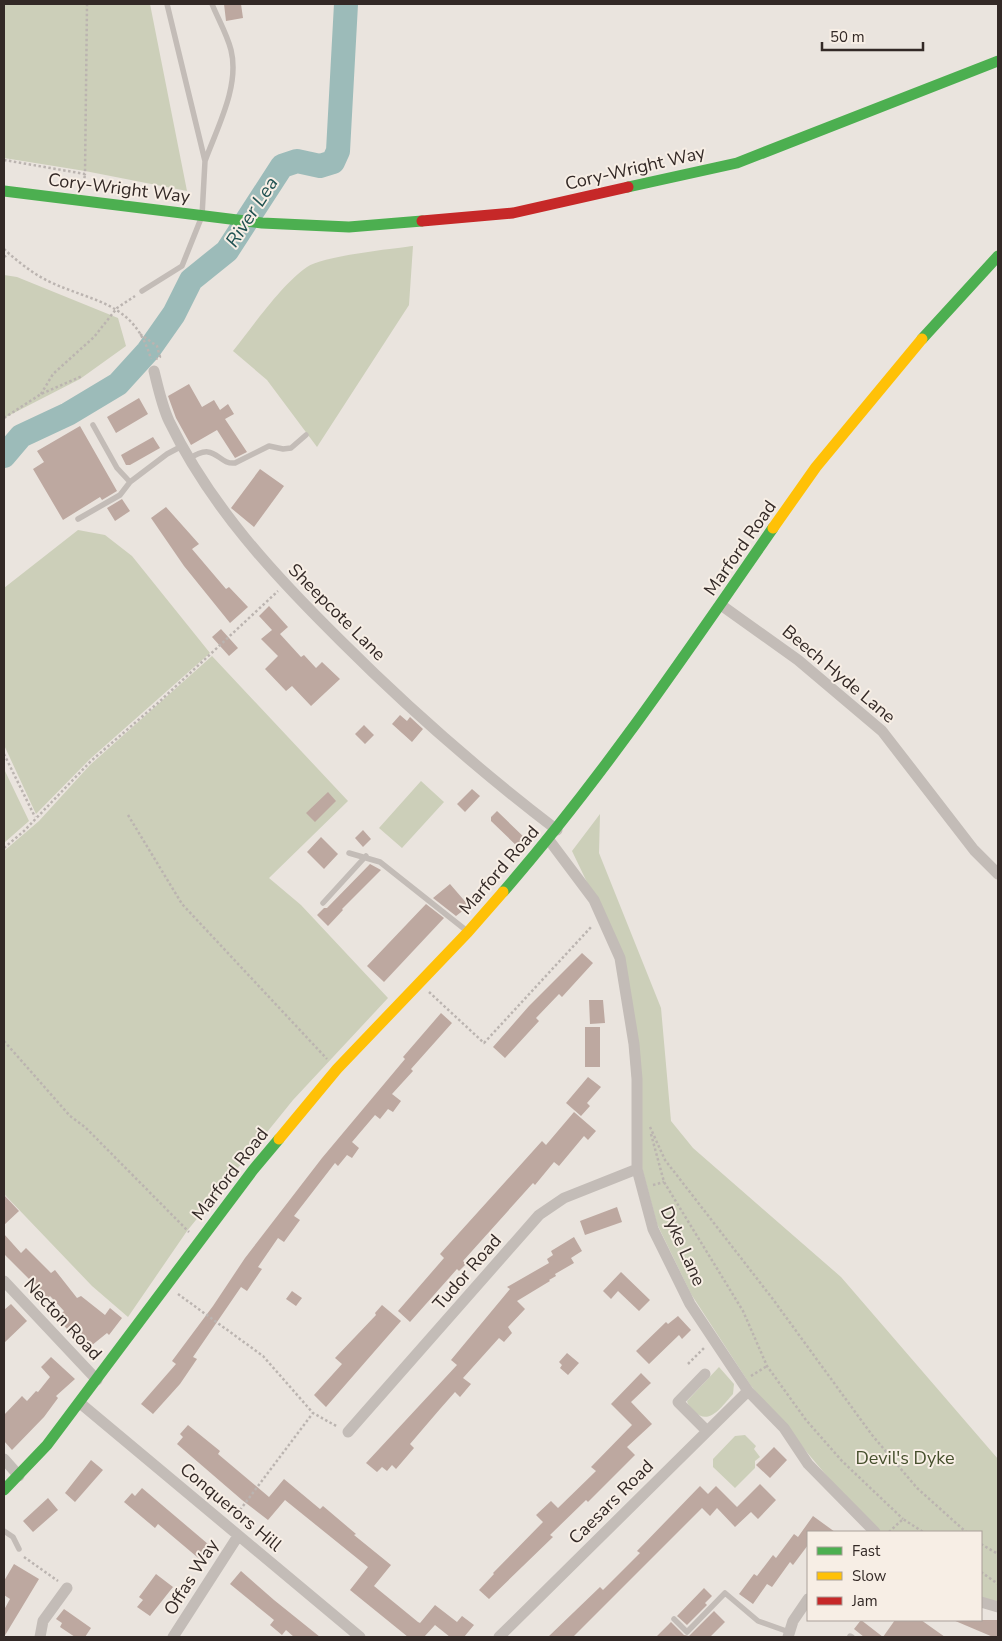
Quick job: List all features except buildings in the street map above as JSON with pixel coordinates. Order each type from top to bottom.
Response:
[{"type":"street","name":"Cory-Wright Way","points":[[4,191],[262,223],[349,228],[512,213],[738,163],[998,61]]},
{"type":"street","name":"Marford Road","points":[[4,1490],[47,1445],[253,1170],[337,1069],[468,932],[549,840],[621,746],[816,468],[868,402],[939,318],[998,256]]},
{"type":"street","name":"Sheepcote Lane","points":[[154,371],[168,419],[189,459],[228,518],[284,585],[401,700],[557,830]]},
{"type":"street","name":"Beech Hyde Lane","points":[[721,605],[798,660],[882,730],[974,850],[998,874]]},
{"type":"street","name":"Dyke Lane","points":[[549,840],[594,900],[620,958],[634,1044],[637,1079],[637,1170],[653,1229],[690,1304],[745,1387],[784,1428],[808,1464],[869,1530]]},
{"type":"street","name":"Tudor Road","points":[[348,1432],[539,1215],[564,1198],[637,1170]]},
{"type":"street","name":"Necton Road","points":[[4,1281],[97,1380]]},
{"type":"street","points":[[705,1374],[678,1402],[708,1430]]},
{"type":"street","name":"Caesars Road","points":[[499,1637],[708,1430],[745,1387]]},
{"type":"street","name":"Conquerors Hill","points":[[80,1403],[360,1637]]},
{"type":"street","points":[[4,1459],[19,1476]]},
{"type":"street","name":"Offas Way","points":[[173,1637],[238,1536]]},
{"type":"street","points":[[40,1637],[43,1621],[67,1588]]},
{"type":"street","points":[[788,1635],[807,1601]]},
{"type":"street","points":[[982,1602],[998,1607]]},
{"type":"lane","points":[[142,291],[182,266],[202,216],[205,161],[167,4]]},
{"type":"lane","points":[[205,161],[229,95],[233,68],[231,50],[212,4]]},
{"type":"lane","points":[[93,425],[117,468],[130,482]]},
{"type":"lane","points":[[189,459],[199,452],[209,451],[230,463],[235,463],[269,446],[283,449],[291,448],[306,435]]},
{"type":"lane","points":[[78,519],[120,495],[130,482],[167,454],[182,446]]},
{"type":"lane","points":[[350,853],[366,856],[380,862],[468,932]]},
{"type":"lane","points":[[323,903],[366,856]]},
{"type":"lane","points":[[4,1531],[13,1538],[20,1549]]},
{"type":"lane","points":[[674,1619],[687,1632],[725,1593],[758,1621],[788,1635]]},
{"type":"path","points":[[4,160],[85,174],[87,4]]},
{"type":"path","points":[[4,249],[48,280],[117,308],[126,315],[139,333],[150,356]]},
{"type":"path","points":[[4,257],[9,254]]},
{"type":"path","points":[[41,394],[53,374],[94,337],[117,308],[142,291]]},
{"type":"path","points":[[139,333],[157,346],[160,357]]},
{"type":"path","points":[[4,418],[41,394],[82,376]]},
{"type":"path","points":[[4,848],[91,761],[159,702],[284,585]]},
{"type":"path","points":[[4,754],[35,817]]},
{"type":"path","points":[[128,815],[182,904],[337,1069]]},
{"type":"path","points":[[420,983],[484,1043],[602,916]]},
{"type":"path","points":[[4,1041],[70,1116],[85,1127],[198,1242]]},
{"type":"path","points":[[921,1531],[903,1519],[842,1461],[806,1420],[767,1366],[743,1311],[664,1182],[649,1126],[665,1160],[772,1298],[872,1435],[917,1488],[965,1531]]},
{"type":"path","points":[[167,1285],[263,1356],[313,1413],[348,1432]]},
{"type":"path","points":[[688,1364],[713,1339]]},
{"type":"path","points":[[745,1387],[767,1366]]},
{"type":"path","points":[[228,1526],[313,1413]]},
{"type":"path","points":[[890,1531],[903,1519]]},
{"type":"path","points":[[982,1545],[998,1554]]},
{"type":"path","points":[[20,1549],[23,1556],[67,1588]]},
{"type":"path","points":[[982,1573],[998,1584]]},
{"type":"green space","points":[[4,4],[150,4],[187,191],[85,171],[4,158]]},
{"type":"green space","points":[[413,246],[409,305],[317,447],[267,380],[233,351],[278,294],[307,267],[327,259],[342,256]]},
{"type":"green space","points":[[4,275],[17,277],[118,318],[126,346],[80,379],[4,418]]},
{"type":"green space","points":[[78,530],[105,535],[132,556],[210,653],[90,759],[36,814],[4,745],[4,588]]},
{"type":"green space","points":[[212,656],[348,801],[269,878],[301,905],[388,998],[293,1100],[187,1231],[128,1317],[92,1286],[4,1194],[4,851],[39,821],[90,765]]},
{"type":"green space","points":[[4,769],[29,821],[4,843]]},
{"type":"green space","points":[[421,781],[444,802],[402,848],[379,828]]},
{"type":"green space","name":"Devil's Dyke","points":[[600,814],[599,853],[661,1008],[671,1121],[693,1148],[841,1277],[998,1459],[998,1602],[982,1597],[982,1531],[875,1531],[751,1386],[691,1294],[657,1224],[639,1157],[621,953],[572,851]]},
{"type":"green space","points":[[719,1367],[734,1384],[733,1394],[720,1409],[705,1417],[694,1411],[687,1401]]},
{"type":"green space","points":[[745,1435],[756,1446],[754,1449],[760,1457],[755,1461],[755,1468],[735,1488],[713,1467],[713,1459],[735,1436]]},
{"type":"waterway","name":"River Lea","points":[[4,456],[21,436],[68,414],[118,384],[148,351],[174,314],[191,280],[227,251],[282,166],[297,161],[320,166],[333,162],[338,151],[346,4]]},
{"type":"traffic: fast","points":[[628,187],[737,163],[998,61]]},
{"type":"traffic: fast","points":[[4,191],[262,223],[349,227],[422,221]]},
{"type":"traffic: fast","points":[[922,339],[998,256]]},
{"type":"traffic: fast","points":[[503,892],[610,759],[773,528]]},
{"type":"traffic: fast","points":[[4,1490],[47,1445],[253,1170],[279,1139]]},
{"type":"traffic: slow","points":[[773,528],[816,467],[922,339]]},
{"type":"traffic: slow","points":[[279,1139],[337,1069],[468,932],[503,892]]},
{"type":"traffic: jam","points":[[422,221],[513,213],[628,187]]}]
